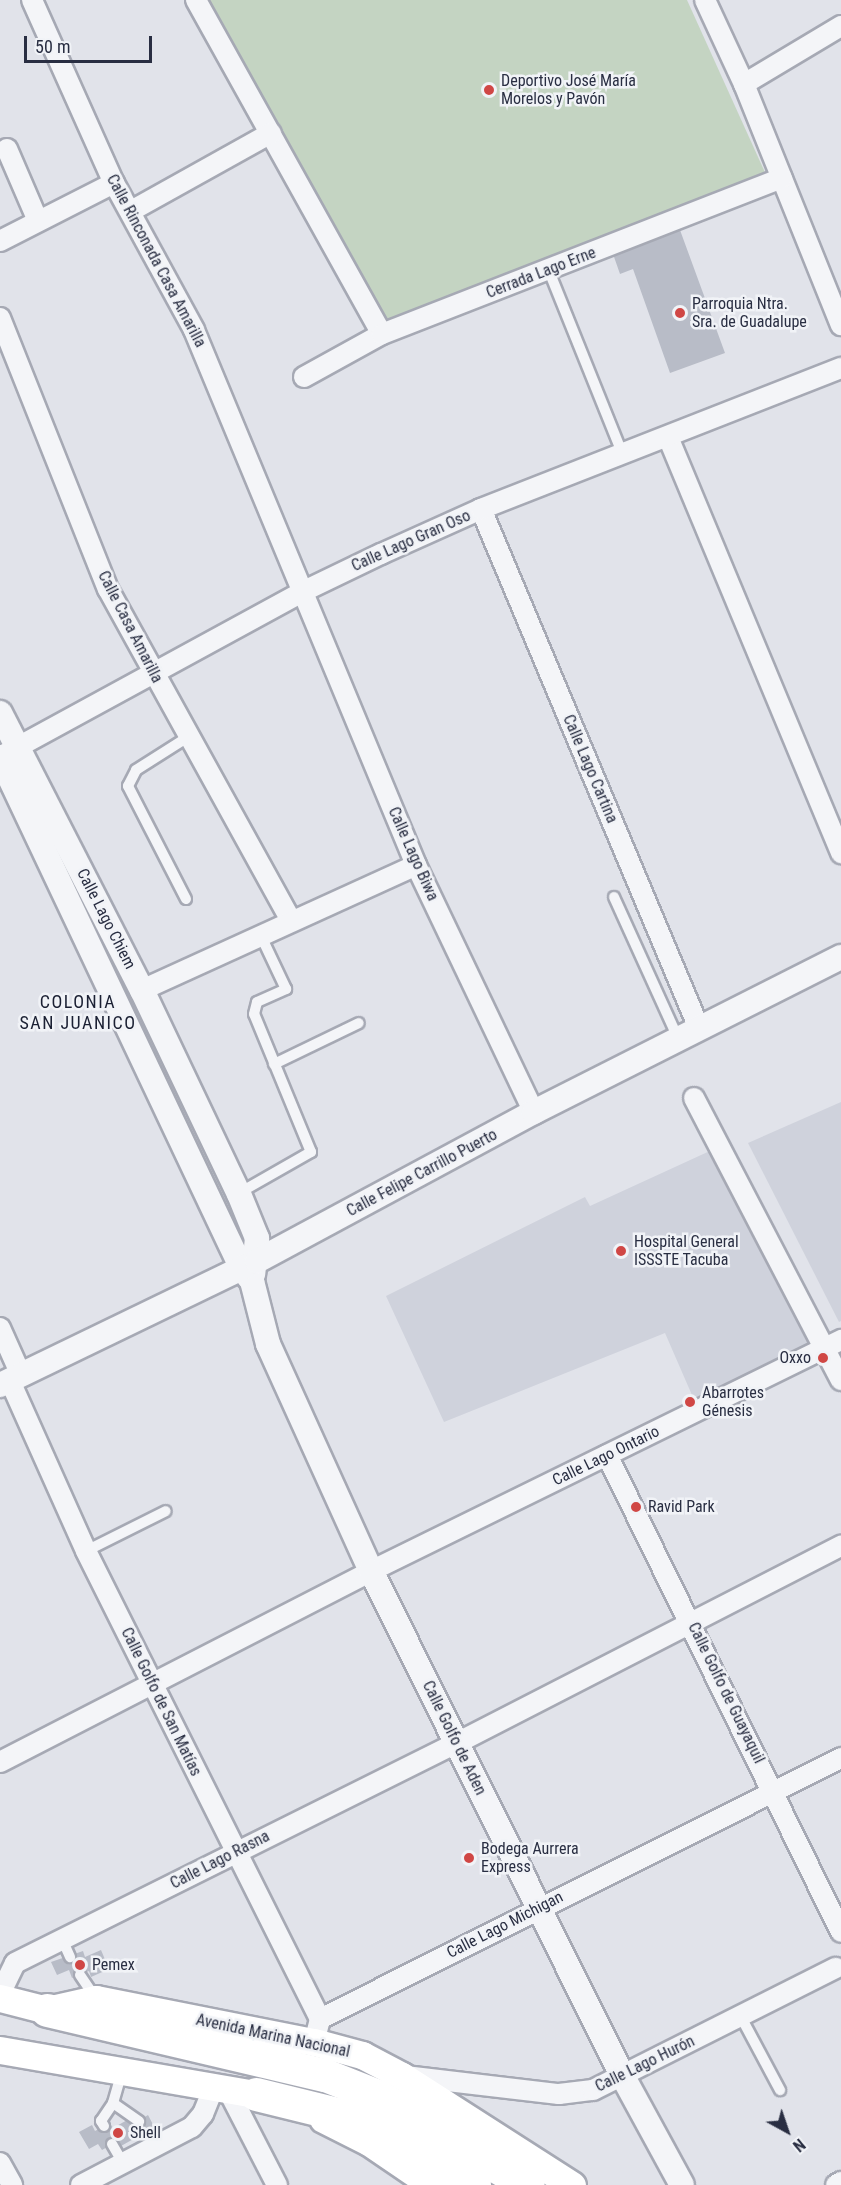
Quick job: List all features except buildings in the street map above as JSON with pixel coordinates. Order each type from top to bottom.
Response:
[{"type":"highway","name":"Avenida Marina Nacional","points":[[47,2010],[316,2073],[382,2098]]},
{"type":"highway","name":"Avenida Marina Nacional","points":[[233,2090],[382,2098]]},
{"type":"highway","points":[[382,2098],[420,2149],[474,2185]]},
{"type":"highway","points":[[382,2098],[528,2185]]},
{"type":"main road","name":"Avenida Marina Nacional","points":[[0,1996],[47,2010],[96,1999],[317,2031],[362,2055],[382,2098],[572,2185]]},
{"type":"main road","name":"Avenida Marina Nacional","points":[[0,2050],[233,2090],[350,2132],[432,2185]]},
{"type":"street","name":"Calle Rinconada Casa Amarilla","points":[[32,0],[114,183],[194,330],[302,591]]},
{"type":"street","points":[[196,0],[382,334]]},
{"type":"street","points":[[705,0],[744,84],[841,325]]},
{"type":"street","points":[[744,84],[841,26]]},
{"type":"street","points":[[130,211],[271,133]]},
{"type":"street","points":[[7,150],[38,221]]},
{"type":"street","name":"Cerrada Lago Erne","points":[[304,376],[382,334],[549,271],[782,178]]},
{"type":"street","points":[[0,241],[114,183]]},
{"type":"street","name":"Calle Casa Amarilla","points":[[0,318],[108,589],[153,675],[291,920]]},
{"type":"street","name":"Calle Lago Gran Oso","points":[[6,754],[302,591],[481,509],[668,438],[841,368]]},
{"type":"street","points":[[668,438],[841,853]]},
{"type":"street","name":"Calle Lago Cartina","points":[[481,509],[689,1033]]},
{"type":"street","name":"Calle Lago Biwa","points":[[302,591],[416,865],[534,1113]]},
{"type":"street","name":"Calle Lago Chiem","points":[[0,713],[6,754],[250,1270]]},
{"type":"street","name":"Calle Lago Chiem","points":[[6,754],[142,990],[239,1194],[257,1238],[250,1270]]},
{"type":"street","points":[[142,990],[260,934],[416,865]]},
{"type":"street","name":"Calle Felipe Carrillo Puerto","points":[[10,1380],[250,1270],[534,1113],[841,957]]},
{"type":"street","points":[[694,1098],[833,1344],[841,1380]]},
{"type":"street","name":"Calle Golfo de Aden","points":[[250,1270],[268,1344],[371,1571],[622,2075],[682,2185]]},
{"type":"street","name":"Calle Golfo de San Matías","points":[[0,1329],[10,1380],[86,1551],[235,1851],[317,2031]]},
{"type":"street","name":"Calle Lago Ontario","points":[[0,1762],[371,1571],[833,1344]]},
{"type":"street","name":"Calle Golfo de Guayaquil","points":[[607,1455],[690,1620],[841,1932]]},
{"type":"street","name":"Calle Lago Rasna","points":[[0,1996],[15,1963],[66,1948],[235,1851],[457,1743],[690,1620],[841,1546]]},
{"type":"street","name":"Calle Lago Michigan","points":[[317,2031],[538,1908],[841,1758]]},
{"type":"street","name":"Calle Lago Hurón","points":[[382,2098],[559,2094],[593,2090],[836,1968]]},
{"type":"street","points":[[81,2185],[123,2163],[151,2143],[192,2127],[203,2114],[233,2090],[277,2185]]},
{"type":"street","points":[[0,2163],[12,2185]]},
{"type":"street","points":[[836,2185],[841,2182]]},
{"type":"lane","points":[[549,271],[623,455]]},
{"type":"lane","points":[[186,899],[128,786],[136,770],[188,737]]},
{"type":"lane","points":[[614,897],[689,1033]]},
{"type":"lane","points":[[239,1194],[311,1152],[253,1008],[286,989],[260,934]]},
{"type":"lane","points":[[274,1064],[359,1023]]},
{"type":"lane","points":[[86,1551],[166,1511]]},
{"type":"lane","points":[[80,1974],[96,1999]]},
{"type":"lane","points":[[741,2017],[780,2090]]},
{"type":"lane","points":[[104,2126],[101,2121],[113,2103],[122,2072]]},
{"type":"lane","points":[[113,2103],[139,2121]]},
{"type":"lane","points":[[112,2144],[123,2163]]},
{"type":"shaded area","points":[[841,1102],[841,1321],[839,1322],[748,1143]]},
{"type":"shaded area","name":"Hospital General ISSSTE Tacuba","points":[[712,1150],[814,1345],[695,1402],[665,1333],[444,1422],[386,1296],[585,1197],[590,1206]]},
{"type":"green space","name":"Deportivo José María Morelos y Pavón","points":[[200,0],[687,0],[768,179],[385,331]]},
{"type":"place","name":"Deportivo José María Morelos y Pavón","points":[[489,90]]},
{"type":"place","name":"Parroquia Ntra. Sra. de Guadalupe","points":[[680,313]]},
{"type":"place","name":"Hospital General ISSSTE Tacuba","points":[[621,1251]]},
{"type":"place","name":"Oxxo","points":[[823,1358]]},
{"type":"place","name":"Abarrotes Génesis","points":[[690,1402]]},
{"type":"place","name":"Ravid Park","points":[[636,1507]]},
{"type":"place","name":"Bodega Aurrera Express","points":[[469,1858]]},
{"type":"place","name":"Pemex","points":[[80,1965]]},
{"type":"place","name":"Shell","points":[[118,2133]]},
{"type":"district","name":"COLONIA SAN JUANICO","points":[[78,1013]]}]
